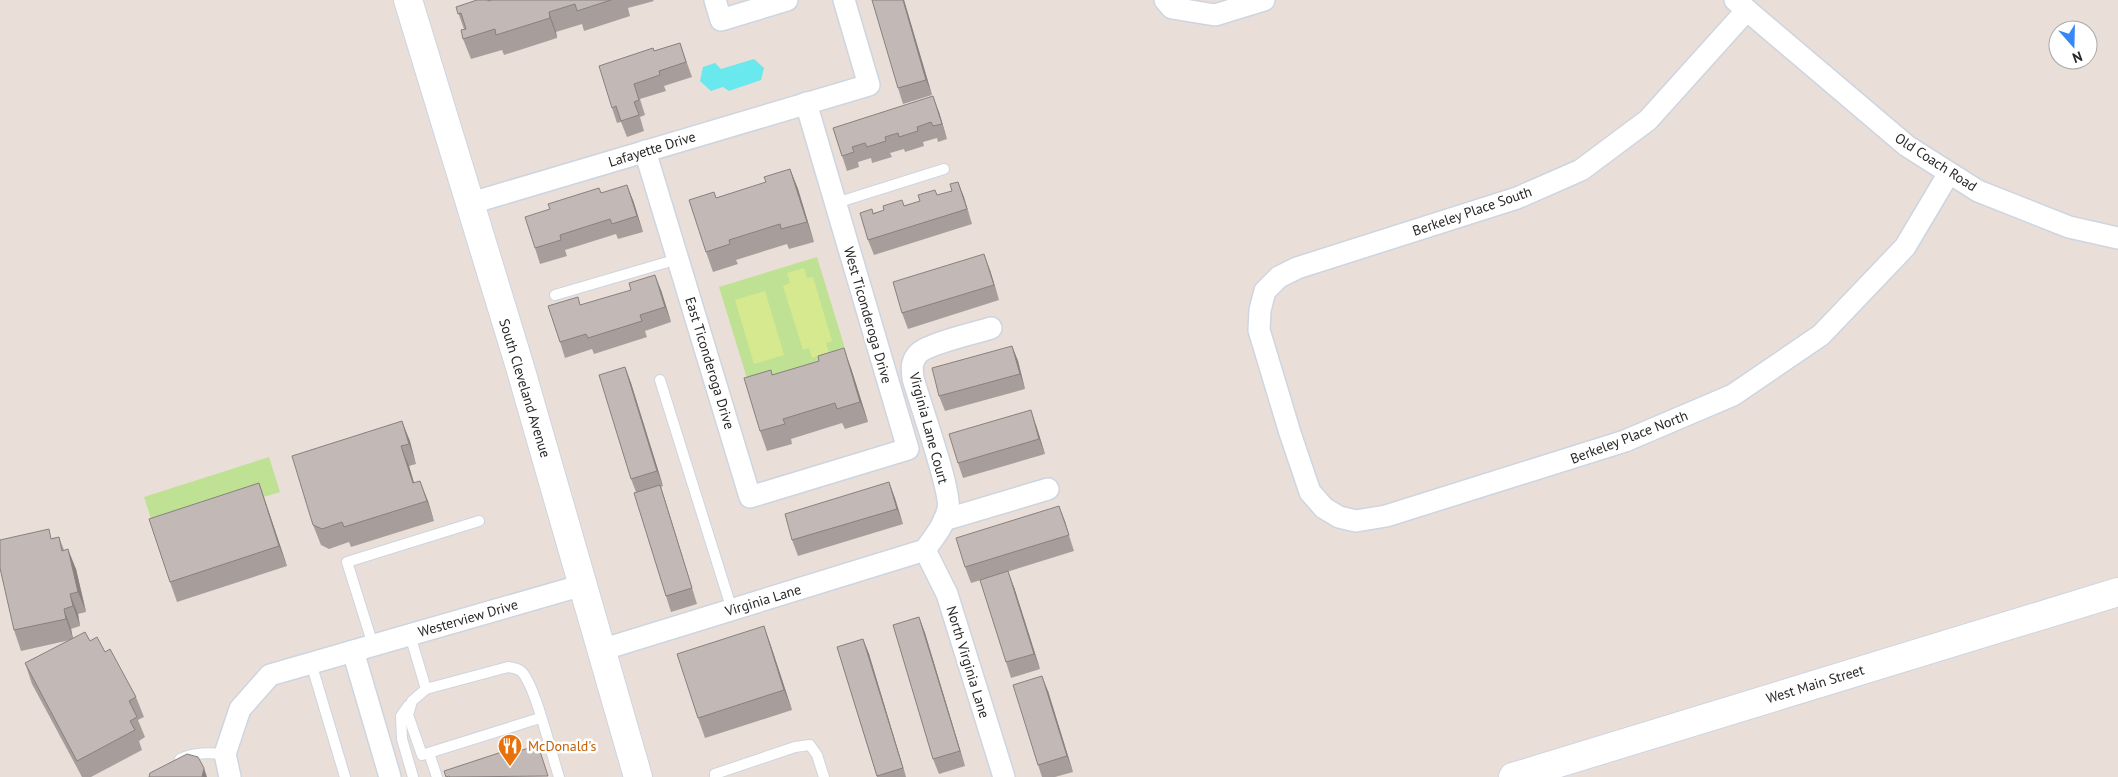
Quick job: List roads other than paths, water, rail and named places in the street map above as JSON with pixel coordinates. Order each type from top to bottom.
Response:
[{"type":"main road","name":"South Cleveland Avenue","points":[[408,0],[468,204],[520,367],[583,585],[634,774]]},
{"type":"main road","name":"West Main Street","points":[[1513,777],[2118,592]]},
{"type":"street","points":[[715,0],[721,20],[787,0]]},
{"type":"street","name":"Lafayette Drive","points":[[468,204],[806,102],[869,85],[844,0]]},
{"type":"street","points":[[1165,0],[1172,8],[1215,15],[1264,0]]},
{"type":"street","name":"Old Coach Road","points":[[1741,5],[1907,146],[1978,191],[2069,227],[2118,238]]},
{"type":"street","name":"Berkeley Place South","points":[[1284,411],[1259,330],[1260,310],[1266,291],[1279,277],[1296,268],[1517,198],[1581,170],[1648,120],[1741,5]]},
{"type":"street","name":"West Ticonderoga Drive","points":[[806,102],[908,449],[830,472]]},
{"type":"street","name":"East Ticonderoga Drive","points":[[645,151],[750,496],[830,472]]},
{"type":"street","name":"Berkeley Place North","points":[[1284,411],[1310,492],[1324,508],[1339,517],[1356,521],[1386,516],[1625,441],[1733,395],[1822,335],[1905,247],[1949,173]]},
{"type":"street","name":"Virginia Lane Court","points":[[926,550],[944,520],[948,508],[945,487],[912,378],[912,366],[917,354],[928,347],[991,328]]},
{"type":"street","points":[[944,520],[1048,489]]},
{"type":"street","name":"Virginia Lane","points":[[601,650],[926,550]]},
{"type":"street","name":"North Virginia Lane","points":[[926,550],[947,594],[1004,777]]},
{"type":"street","name":"Westerview Drive","points":[[225,754],[240,709],[270,675],[583,585]]},
{"type":"street","points":[[363,648],[390,777]]},
{"type":"street","points":[[225,754],[230,777]]},
{"type":"lane","points":[[836,203],[944,169]]},
{"type":"lane","points":[[556,295],[678,259]]},
{"type":"lane","points":[[660,380],[732,610]]},
{"type":"lane","points":[[363,648],[347,562],[480,522]]},
{"type":"lane","points":[[410,635],[426,689]]},
{"type":"lane","points":[[311,663],[345,777]]},
{"type":"lane","points":[[413,777],[402,739],[401,716],[412,701],[426,689],[508,667],[520,670],[528,681],[559,777]]},
{"type":"lane","points":[[412,701],[408,715],[422,755],[540,718]]},
{"type":"lane","points":[[715,777],[715,774],[795,747],[810,745],[817,755],[824,777]]},
{"type":"lane","points":[[172,764],[188,755],[202,753],[225,754]]},
{"type":"lane","points":[[429,753],[438,777]]},
{"type":"water","points":[[754,59],[764,68],[761,80],[729,91],[723,87],[711,91],[700,81],[703,67],[715,63],[721,69]]},
{"type":"place","name":"McDonald's","points":[[510,767]]}]
